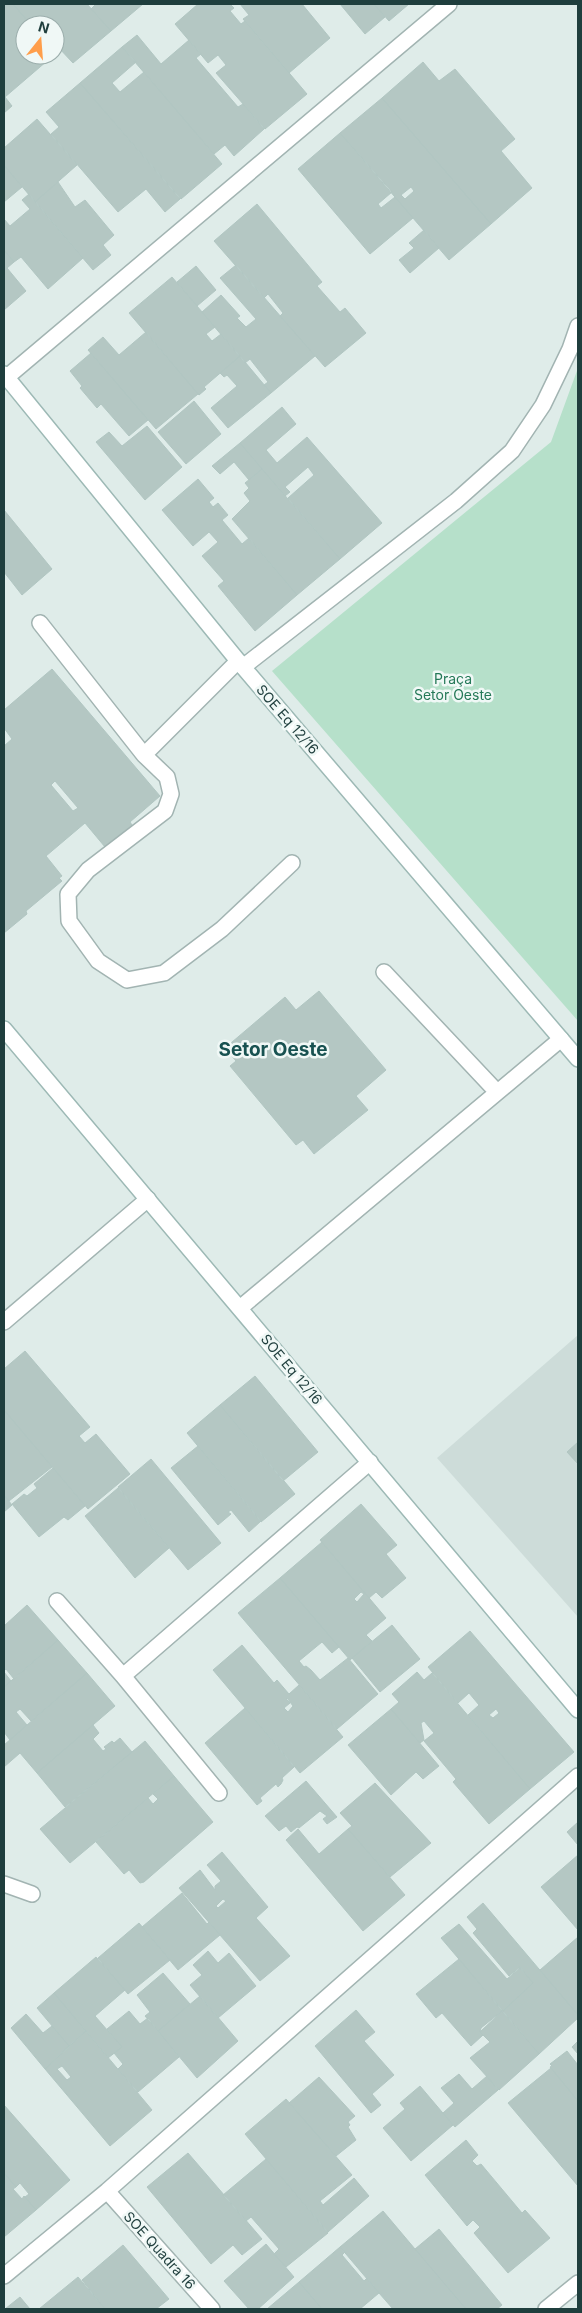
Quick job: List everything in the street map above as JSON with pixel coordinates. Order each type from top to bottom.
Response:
[{"type":"street","points":[[5,376],[449,4]]},
{"type":"street","points":[[144,755],[241,664],[448,507],[512,451],[543,405],[570,349],[578,326]]},
{"type":"street","name":"SOE Eq 12/16","points":[[5,376],[241,664],[578,1059]]},
{"type":"street","points":[[40,623],[144,755],[167,777],[172,794],[165,811],[88,870],[68,894],[69,920],[98,961],[127,980],[164,973],[222,929],[292,864]]},
{"type":"street","points":[[384,972],[497,1092]]},
{"type":"street","name":"SOE Eq 12/16","points":[[4,1029],[578,1710]]},
{"type":"street","points":[[240,1308],[561,1039]]},
{"type":"street","points":[[4,1322],[148,1199]]},
{"type":"street","points":[[123,1676],[370,1462]]},
{"type":"street","points":[[57,1601],[123,1676],[219,1793]]},
{"type":"street","points":[[4,2276],[107,2191],[578,1776]]},
{"type":"street","points":[[4,1884],[32,1894]]},
{"type":"street","name":"SOE Quadra 16","points":[[107,2191],[212,2309]]},
{"type":"street","points":[[546,2309],[578,2282]]},
{"type":"shaded area","points":[[578,1335],[578,1617],[437,1458]]},
{"type":"green space","name":"Praça Setor Oeste","points":[[578,368],[578,1021],[272,671],[551,442]]},
{"type":"building","points":[[4,4],[13,4],[22,15],[15,15],[15,65],[42,65],[5,97],[12,106],[4,113]]},
{"type":"building","points":[[13,4],[87,4],[111,31],[73,63],[65,54],[65,15],[22,15]]},
{"type":"building","points":[[94,4],[143,4],[111,31],[91,9]]},
{"type":"building","points":[[198,4],[230,4],[234,8],[230,11],[241,24],[245,21],[307,94],[265,129],[216,73],[226,65],[218,55],[208,63],[175,24]]},
{"type":"building","points":[[240,4],[302,4],[330,38],[289,73],[243,19],[249,15]]},
{"type":"building","points":[[340,4],[374,4],[385,17],[365,34]]},
{"type":"building","points":[[374,4],[409,4],[389,21]]},
{"type":"building","points":[[137,35],[161,64],[189,40],[201,54],[196,58],[238,107],[243,104],[264,129],[234,156],[225,145],[214,154],[122,47]]},
{"type":"building","points":[[122,47],[136,62],[112,83],[120,92],[144,72],[222,164],[181,199],[80,83]]},
{"type":"building","points":[[423,62],[439,81],[455,69],[515,139],[501,151],[532,188],[491,224],[382,98]]},
{"type":"building","points":[[80,83],[180,199],[165,212],[146,189],[118,212],[51,134],[59,127],[46,112]]},
{"type":"building","points":[[382,98],[491,224],[449,260],[340,133]],"holes":[[[411,187],[414,191],[405,199],[401,195]]]},
{"type":"building","points":[[37,119],[77,165],[35,202],[4,165],[4,148]]},
{"type":"building","points":[[340,133],[392,192],[378,204],[381,208],[395,197],[413,218],[370,254],[298,169]]},
{"type":"building","points":[[4,165],[22,187],[4,202]]},
{"type":"building","points":[[58,182],[75,207],[85,200],[114,235],[103,245],[111,255],[93,270],[35,202]]},
{"type":"building","points":[[29,194],[83,258],[48,289],[21,257],[14,262],[4,250],[4,219],[10,226],[30,209],[22,200]]},
{"type":"building","points":[[257,204],[322,282],[317,286],[340,312],[345,308],[366,333],[325,367],[280,316],[283,313],[268,294],[264,298],[214,241]]},
{"type":"building","points":[[424,230],[439,248],[410,273],[399,260],[414,248],[409,243]]},
{"type":"building","points":[[4,250],[14,262],[7,268],[26,291],[4,310]]},
{"type":"building","points":[[236,265],[315,356],[271,393],[264,385],[268,382],[250,359],[245,363],[202,312],[221,295],[240,316],[237,318],[246,327],[256,319],[220,278]]},
{"type":"building","points":[[196,266],[216,290],[197,306],[177,282]]},
{"type":"building","points":[[172,277],[215,327],[206,334],[212,341],[221,334],[240,356],[204,387],[206,389],[199,395],[129,313]]},
{"type":"building","points":[[146,332],[198,394],[156,429],[88,350],[103,337],[119,355]]},
{"type":"building","points":[[91,353],[148,420],[129,436],[101,404],[97,408],[80,388],[82,386],[70,371]]},
{"type":"building","points":[[240,356],[271,393],[228,428],[211,408],[237,386],[227,375],[224,377],[220,373]]},
{"type":"building","points":[[194,401],[221,434],[186,464],[158,432]]},
{"type":"building","points":[[282,407],[296,424],[266,450],[277,463],[307,437],[382,523],[340,559],[288,498],[314,475],[308,467],[285,487],[290,492],[285,496],[240,443]]},
{"type":"building","points":[[147,426],[182,467],[145,500],[96,442],[109,432],[122,446]]},
{"type":"building","points":[[240,443],[262,469],[249,480],[234,462],[220,474],[212,466]]},
{"type":"building","points":[[262,469],[340,559],[297,595],[232,519],[250,501],[244,493],[249,488],[245,483]]},
{"type":"building","points":[[198,479],[214,498],[209,502],[213,507],[218,503],[228,515],[222,520],[242,544],[249,538],[297,595],[255,631],[218,586],[224,581],[202,556],[218,542],[209,532],[193,546],[162,510]]},
{"type":"building","points":[[4,510],[52,569],[22,595],[4,572]]},
{"type":"building","points":[[52,669],[160,796],[130,822],[132,825],[105,847],[85,823],[46,856],[62,876],[59,878],[62,881],[26,911],[27,914],[4,933],[4,746],[12,739],[4,728],[4,710]],"holes":[[[55,781],[78,808],[73,811],[51,785]]]},
{"type":"building","points":[[319,991],[386,1070],[356,1096],[368,1110],[314,1154],[303,1140],[296,1145],[230,1066],[236,1061],[225,1048],[285,997],[296,1010]]},
{"type":"building","points":[[25,1351],[90,1427],[79,1436],[85,1443],[96,1434],[130,1474],[88,1509],[4,1410],[4,1369]]},
{"type":"building","points":[[255,1376],[318,1452],[283,1481],[220,1405]]},
{"type":"building","points":[[220,1405],[295,1494],[261,1522],[187,1433]]},
{"type":"building","points":[[4,1410],[52,1467],[9,1501],[4,1495]]},
{"type":"building","points":[[578,1442],[578,1464],[567,1452]]},
{"type":"building","points":[[198,1446],[261,1521],[249,1532],[231,1510],[228,1512],[231,1514],[218,1525],[171,1468]]},
{"type":"building","points":[[151,1459],[221,1543],[188,1570],[118,1487]]},
{"type":"building","points":[[53,1468],[85,1506],[68,1520],[64,1517],[39,1537],[12,1504],[24,1494],[27,1496],[37,1488],[34,1484]]},
{"type":"building","points":[[118,1488],[169,1548],[135,1578],[85,1516]]},
{"type":"building","points":[[4,1495],[12,1505],[4,1512]]},
{"type":"building","points":[[361,1504],[397,1545],[386,1554],[406,1578],[382,1598],[376,1592],[369,1598],[320,1540]]},
{"type":"building","points":[[322,1542],[386,1618],[366,1635],[372,1641],[350,1660],[280,1578]],"holes":[[[361,1592],[364,1594],[357,1602],[354,1599]]]},
{"type":"building","points":[[280,1578],[339,1647],[332,1653],[322,1642],[299,1661],[304,1667],[306,1666],[311,1670],[320,1680],[348,1658],[378,1694],[337,1729],[238,1613]]},
{"type":"building","points":[[27,1605],[58,1640],[14,1679],[6,1669],[4,1671],[4,1626]]},
{"type":"building","points":[[392,1625],[420,1659],[380,1692],[352,1658]]},
{"type":"building","points":[[470,1631],[574,1752],[530,1789],[468,1715],[479,1705],[469,1693],[458,1703],[428,1667]],"holes":[[[496,1709],[499,1713],[493,1718],[489,1715]]]},
{"type":"building","points":[[58,1640],[87,1673],[31,1721],[20,1709],[16,1712],[27,1725],[10,1740],[4,1732],[4,1687]]},
{"type":"building","points":[[242,1645],[274,1683],[277,1680],[289,1694],[299,1685],[343,1737],[300,1773],[213,1670]],"holes":[[[287,1698],[293,1706],[288,1712],[284,1708],[290,1703]]]},
{"type":"building","points":[[4,1672],[11,1681],[4,1687]]},
{"type":"building","points":[[417,1672],[424,1680],[432,1673],[530,1789],[489,1824],[453,1782],[456,1779],[424,1741],[434,1733],[424,1721],[421,1723],[424,1740],[420,1743],[391,1709],[399,1702],[392,1694]]},
{"type":"building","points":[[87,1673],[115,1706],[37,1773],[20,1753],[4,1767],[4,1745]]},
{"type":"building","points":[[245,1708],[294,1767],[282,1778],[283,1780],[278,1787],[276,1784],[260,1798],[262,1801],[257,1805],[205,1743]]},
{"type":"building","points":[[391,1709],[439,1766],[423,1779],[416,1772],[391,1795],[348,1745]]},
{"type":"building","points":[[93,1725],[99,1733],[93,1739],[103,1751],[106,1749],[104,1747],[120,1738],[132,1752],[65,1807],[37,1773]]},
{"type":"building","points":[[145,1741],[174,1776],[70,1863],[40,1829]]},
{"type":"building","points":[[174,1776],[213,1822],[144,1882],[140,1883],[129,1870],[124,1874],[96,1842],[148,1798],[153,1804],[158,1799],[153,1794]]},
{"type":"building","points":[[306,1781],[337,1817],[327,1824],[323,1819],[327,1816],[320,1811],[291,1832],[286,1826],[279,1831],[265,1816]]},
{"type":"building","points":[[375,1783],[431,1843],[390,1877],[348,1829],[352,1826],[340,1813]]},
{"type":"building","points":[[578,1822],[578,1845],[567,1832]]},
{"type":"building","points":[[298,1829],[319,1854],[348,1829],[405,1895],[363,1931],[286,1840]]},
{"type":"building","points":[[222,1852],[268,1907],[256,1918],[290,1956],[260,1981],[179,1888],[200,1870],[215,1890],[215,1886],[221,1881],[207,1865]],"holes":[[[223,1899],[226,1901],[218,1908],[216,1906]]]},
{"type":"building","points":[[578,1855],[578,1930],[541,1887]]},
{"type":"building","points":[[182,1893],[207,1924],[209,1922],[220,1935],[178,1970],[142,1927]]},
{"type":"building","points":[[483,1903],[578,2015],[578,2018],[539,2054],[503,2011],[533,1983],[520,1967],[509,1976],[473,1933],[477,1929],[467,1917]]},
{"type":"building","points":[[139,1923],[170,1960],[128,1994],[98,1958]]},
{"type":"building","points":[[459,1924],[507,1979],[520,1968],[533,1983],[503,2011],[441,1938]]},
{"type":"building","points":[[578,1937],[578,2015],[540,1970]]},
{"type":"building","points":[[208,1951],[218,1963],[229,1953],[256,1986],[218,2018],[190,1985],[202,1975],[193,1965]]},
{"type":"building","points":[[96,1957],[125,1990],[95,2016],[122,2047],[108,2058],[54,1993]]},
{"type":"building","points":[[459,1959],[502,2011],[481,2028],[480,2032],[483,2035],[471,2046],[442,2013],[436,2018],[416,1994]]},
{"type":"building","points":[[163,1973],[190,2004],[158,2031],[145,2016],[150,2012],[137,1995]]},
{"type":"building","points":[[54,1993],[86,2031],[69,2046],[37,2008]]},
{"type":"building","points":[[200,1996],[238,2041],[197,2078],[158,2031]]},
{"type":"building","points":[[356,2010],[375,2032],[364,2041],[394,2075],[372,2094],[381,2105],[371,2113],[315,2046]]},
{"type":"building","points":[[129,2011],[140,2024],[148,2018],[179,2057],[138,2092],[118,2069],[123,2064],[114,2053],[122,2047],[107,2029]]},
{"type":"building","points":[[502,2011],[539,2054],[499,2090],[470,2058],[490,2042],[480,2032]]},
{"type":"building","points":[[26,2014],[43,2033],[52,2026],[69,2046],[45,2069],[11,2028]]},
{"type":"building","points":[[86,2031],[152,2110],[110,2146],[45,2069]],"holes":[[[62,2066],[71,2077],[67,2080],[57,2069]]]},
{"type":"building","points":[[578,2041],[578,2054],[572,2047]]},
{"type":"building","points":[[567,2051],[578,2065],[578,2101],[550,2067],[552,2066],[550,2064]]},
{"type":"building","points":[[551,2068],[578,2101],[578,2186],[508,2103]]},
{"type":"building","points":[[459,2074],[472,2089],[487,2076],[498,2090],[455,2127],[443,2113],[454,2103],[441,2088]]},
{"type":"building","points":[[319,2077],[355,2116],[348,2122],[350,2125],[348,2127],[356,2140],[336,2156],[289,2103]]},
{"type":"building","points":[[420,2086],[453,2125],[411,2161],[383,2128],[405,2109],[400,2103]]},
{"type":"building","points":[[286,2099],[352,2175],[320,2201],[323,2205],[354,2178],[369,2196],[328,2232],[245,2134]]},
{"type":"building","points":[[4,2105],[70,2180],[36,2210],[25,2197],[29,2194],[20,2183],[16,2187],[4,2173]]},
{"type":"building","points":[[466,2140],[478,2155],[472,2161],[477,2166],[481,2164],[522,2213],[525,2210],[550,2238],[508,2273],[474,2233],[480,2227],[473,2220],[467,2226],[425,2175]]},
{"type":"building","points":[[188,2153],[262,2239],[242,2255],[233,2245],[211,2264],[147,2187]]},
{"type":"building","points":[[266,2159],[328,2233],[286,2267],[274,2254],[279,2249],[251,2217],[246,2221],[223,2195]]},
{"type":"building","points":[[4,2173],[16,2187],[13,2189],[22,2199],[24,2196],[36,2210],[4,2237]]},
{"type":"building","points":[[383,2211],[466,2309],[393,2309],[340,2247]]},
{"type":"building","points":[[439,2229],[502,2305],[497,2309],[466,2309],[415,2249]]},
{"type":"building","points":[[266,2244],[294,2277],[258,2309],[249,2309],[224,2281]]},
{"type":"building","points":[[123,2245],[169,2299],[156,2309],[105,2309],[82,2280]]},
{"type":"building","points":[[340,2247],[345,2252],[342,2255],[364,2281],[367,2278],[379,2293],[360,2309],[322,2309],[299,2282]]},
{"type":"building","points":[[78,2277],[105,2309],[39,2309]]},
{"type":"building","points":[[299,2282],[322,2309],[267,2309]]},
{"type":"building","points":[[20,2297],[30,2309],[5,2309]]},
{"type":"district","name":"Setor Oeste","points":[[273,1049]]}]
